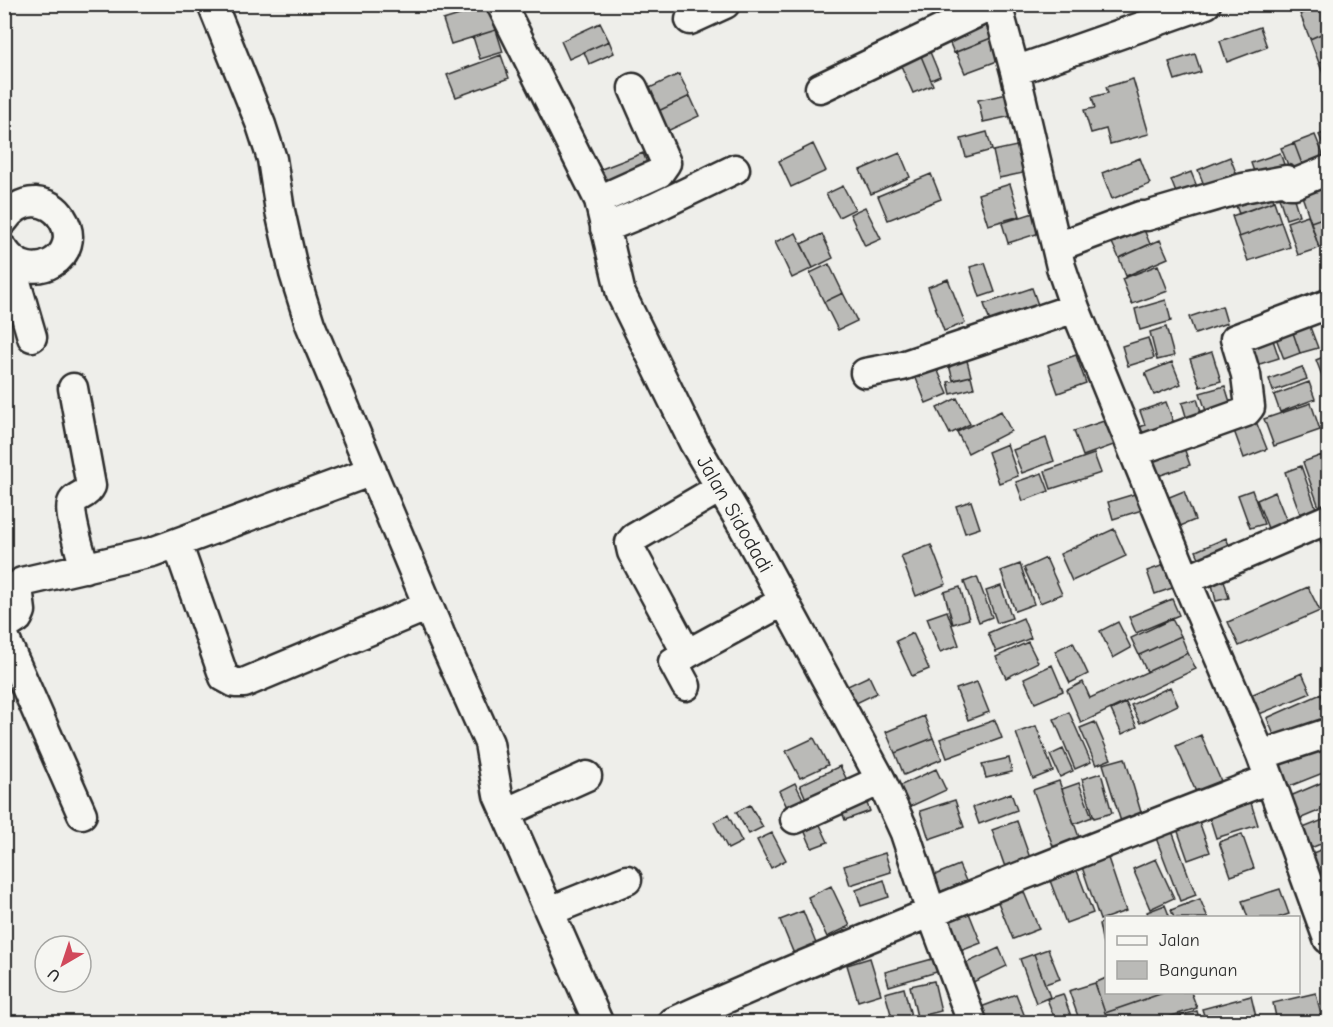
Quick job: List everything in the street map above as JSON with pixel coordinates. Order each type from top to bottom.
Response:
[{"type":"street","points":[[212,4],[261,125],[272,159],[289,252],[310,324],[428,606],[489,743],[498,795],[598,1023]]},
{"type":"street","name":"Jalan Sidodadi","points":[[501,4],[598,200],[621,294],[694,443],[784,601],[881,780],[905,833],[972,1023]]},
{"type":"street","points":[[690,20],[725,4]]},
{"type":"street","points":[[820,88],[996,4],[1015,71],[1057,247],[1075,308],[1265,767],[1329,939]]},
{"type":"street","points":[[1015,71],[1206,4]]},
{"type":"street","points":[[598,200],[659,173],[666,163],[633,88]]},
{"type":"street","points":[[605,228],[654,208],[735,169]]},
{"type":"street","points":[[1057,247],[1140,216],[1147,216],[1243,188],[1286,180],[1294,184],[1329,171]]},
{"type":"street","points":[[4,220],[20,205],[31,202],[41,203],[51,206],[59,213],[68,232],[63,252],[48,266],[27,268],[17,264],[7,254]]},
{"type":"street","points":[[7,254],[32,337]]},
{"type":"street","points":[[1134,452],[1246,412],[1250,407],[1247,385],[1235,339],[1329,304]]},
{"type":"street","points":[[865,373],[902,366],[1075,308]]},
{"type":"street","points":[[74,388],[92,486],[71,505],[85,568]]},
{"type":"street","points":[[4,627],[18,618],[21,611],[18,587],[22,582],[152,552],[372,471]]},
{"type":"street","points":[[687,654],[632,552],[630,543],[634,538],[720,488]]},
{"type":"street","points":[[1186,580],[1329,519]]},
{"type":"street","points":[[177,543],[224,676],[235,683],[244,683],[428,606]]},
{"type":"street","points":[[686,686],[674,662],[784,601]]},
{"type":"street","points":[[4,637],[82,814]]},
{"type":"street","points":[[673,1023],[795,967],[931,912],[1265,767],[1329,733]]},
{"type":"street","points":[[507,812],[587,776]]},
{"type":"street","points":[[795,819],[881,780]]},
{"type":"street","points":[[550,911],[627,880]]},
{"type":"building","points":[[1328,4],[1328,31],[1310,39],[1300,14]]},
{"type":"building","points":[[489,6],[496,30],[451,44],[443,20]]},
{"type":"building","points":[[981,14],[991,38],[954,53],[944,29]]},
{"type":"building","points":[[600,23],[609,41],[569,59],[561,41]]},
{"type":"building","points":[[1260,27],[1267,47],[1227,62],[1220,41]]},
{"type":"building","points":[[496,30],[503,52],[480,59],[473,37]]},
{"type":"building","points":[[1328,31],[1328,59],[1319,63],[1310,39]]},
{"type":"building","points":[[991,38],[1000,60],[965,73],[956,52]]},
{"type":"building","points":[[925,40],[940,76],[931,80],[916,44]]},
{"type":"building","points":[[609,41],[614,53],[589,64],[584,52]]},
{"type":"building","points":[[916,44],[933,85],[913,93],[895,52]]},
{"type":"building","points":[[1195,54],[1201,72],[1175,80],[1169,62]]},
{"type":"building","points":[[501,55],[509,78],[456,97],[447,75]]},
{"type":"building","points":[[1328,59],[1328,87],[1319,63]]},
{"type":"building","points":[[679,74],[690,96],[652,114],[641,92]]},
{"type":"building","points":[[1133,79],[1149,134],[1110,144],[1106,129],[1091,133],[1084,110],[1095,108],[1092,97],[1108,93],[1106,87]]},
{"type":"building","points":[[1008,94],[1012,116],[983,122],[978,100]]},
{"type":"building","points":[[690,96],[699,116],[661,134],[652,114]]},
{"type":"building","points":[[1328,131],[1328,155],[1319,135]]},
{"type":"building","points":[[987,132],[992,150],[966,157],[961,139]]},
{"type":"building","points":[[1315,135],[1327,164],[1305,172],[1294,143]]},
{"type":"building","points":[[1031,143],[1037,170],[999,178],[993,151]]},
{"type":"building","points":[[1294,143],[1305,172],[1293,177],[1281,148]]},
{"type":"building","points":[[813,144],[826,171],[791,187],[779,161]]},
{"type":"building","points":[[643,153],[652,175],[608,193],[599,170]]},
{"type":"building","points":[[900,153],[910,177],[871,194],[860,170]]},
{"type":"building","points":[[1280,153],[1286,170],[1257,180],[1251,163]]},
{"type":"building","points":[[1230,157],[1240,183],[1208,195],[1198,170]]},
{"type":"building","points":[[1140,158],[1150,184],[1112,199],[1102,173]]},
{"type":"building","points":[[1191,172],[1200,194],[1180,203],[1171,180]]},
{"type":"building","points":[[931,174],[941,199],[888,220],[878,196]]},
{"type":"building","points":[[1010,184],[1020,216],[988,225],[978,194]]},
{"type":"building","points":[[843,186],[855,209],[839,217],[826,194]]},
{"type":"building","points":[[1269,187],[1274,201],[1239,214],[1234,200]]},
{"type":"building","points":[[1324,188],[1328,202],[1328,216],[1311,222],[1302,196]]},
{"type":"building","points":[[1291,189],[1299,215],[1286,219],[1278,194]]},
{"type":"building","points":[[1274,201],[1281,222],[1239,237],[1232,216]]},
{"type":"building","points":[[865,207],[881,239],[865,246],[850,214]]},
{"type":"building","points":[[1046,209],[1052,229],[1008,243],[1002,223]]},
{"type":"building","points":[[1308,215],[1319,248],[1298,255],[1287,222]]},
{"type":"building","points":[[1328,216],[1328,245],[1319,248],[1311,222]]},
{"type":"building","points":[[1140,220],[1150,244],[1119,258],[1108,234]]},
{"type":"building","points":[[1281,222],[1290,247],[1248,261],[1239,237]]},
{"type":"building","points":[[796,233],[813,268],[792,278],[775,242]]},
{"type":"building","points":[[822,234],[833,258],[813,268],[801,244]]},
{"type":"building","points":[[1160,240],[1168,258],[1126,276],[1119,258]]},
{"type":"building","points":[[985,263],[995,292],[980,297],[970,267]]},
{"type":"building","points":[[829,264],[843,293],[824,302],[810,273]]},
{"type":"building","points":[[1158,265],[1168,291],[1132,304],[1122,279]]},
{"type":"building","points":[[948,279],[965,323],[944,331],[928,287]]},
{"type":"building","points":[[1032,288],[1042,316],[990,322],[984,304]]},
{"type":"building","points":[[843,293],[857,321],[838,330],[824,302]]},
{"type":"building","points":[[1166,300],[1171,321],[1140,330],[1135,309]]},
{"type":"building","points":[[1222,306],[1227,323],[1195,334],[1189,317]]},
{"type":"building","points":[[1307,319],[1318,348],[1300,353],[1290,324]]},
{"type":"building","points":[[1290,324],[1300,353],[1284,359],[1273,330]]},
{"type":"building","points":[[1166,327],[1174,356],[1157,360],[1150,332]]},
{"type":"building","points":[[1270,331],[1279,358],[1247,368],[1238,342]]},
{"type":"building","points":[[1148,338],[1154,358],[1128,366],[1122,346]]},
{"type":"building","points":[[964,349],[971,376],[953,380],[946,354]]},
{"type":"building","points":[[1212,352],[1221,381],[1200,387],[1190,359]]},
{"type":"building","points":[[1076,355],[1086,383],[1058,393],[1048,365]]},
{"type":"building","points":[[1328,355],[1328,391],[1316,360]]},
{"type":"building","points":[[934,362],[948,394],[926,403],[913,371]]},
{"type":"building","points":[[1172,362],[1181,384],[1154,395],[1145,373]]},
{"type":"building","points":[[1302,367],[1307,379],[1273,391],[1269,379]]},
{"type":"building","points":[[971,376],[974,388],[951,394],[948,382]]},
{"type":"building","points":[[1309,382],[1315,399],[1280,412],[1274,395]]},
{"type":"building","points":[[1225,386],[1234,415],[1210,423],[1200,393]]},
{"type":"building","points":[[957,398],[970,424],[950,434],[937,408]]},
{"type":"building","points":[[1197,399],[1204,421],[1189,426],[1182,403]]},
{"type":"building","points":[[1166,402],[1178,434],[1147,446],[1140,427],[1145,425],[1140,411]]},
{"type":"building","points":[[1311,403],[1320,430],[1274,446],[1264,419]]},
{"type":"building","points":[[1001,411],[1011,431],[968,453],[957,432]]},
{"type":"building","points":[[1110,419],[1119,443],[1083,456],[1074,431]]},
{"type":"building","points":[[1255,419],[1267,449],[1244,458],[1233,428]]},
{"type":"building","points":[[1046,438],[1054,461],[1022,473],[1013,450]]},
{"type":"building","points":[[1181,439],[1190,465],[1158,476],[1149,450]]},
{"type":"building","points":[[1007,444],[1018,476],[999,483],[988,452]]},
{"type":"building","points":[[1094,454],[1101,473],[1051,489],[1045,471]]},
{"type":"building","points":[[1322,455],[1328,473],[1328,507],[1320,510],[1303,462]]},
{"type":"building","points":[[1301,466],[1318,514],[1302,519],[1285,472]]},
{"type":"building","points":[[1042,473],[1049,491],[1023,501],[1016,482]]},
{"type":"building","points":[[1252,490],[1264,524],[1250,528],[1238,495]]},
{"type":"building","points":[[1184,491],[1195,520],[1173,529],[1162,500]]},
{"type":"building","points":[[1275,492],[1290,529],[1271,536],[1257,500]]},
{"type":"building","points":[[1138,493],[1142,510],[1113,519],[1108,502]]},
{"type":"building","points":[[971,501],[980,528],[965,533],[956,506]]},
{"type":"building","points":[[1328,527],[1328,551],[1324,552],[1317,531]]},
{"type":"building","points":[[1114,529],[1126,556],[1072,581],[1060,554]]},
{"type":"building","points":[[1226,538],[1234,556],[1204,569],[1196,551]]},
{"type":"building","points":[[931,545],[946,584],[916,596],[901,556]]},
{"type":"building","points":[[1046,558],[1062,594],[1040,603],[1024,568]]},
{"type":"building","points":[[1020,564],[1034,604],[1015,611],[1001,571]]},
{"type":"building","points":[[1167,564],[1175,587],[1155,594],[1147,571]]},
{"type":"building","points":[[1222,573],[1229,598],[1216,601],[1210,576]]},
{"type":"building","points":[[977,577],[992,617],[979,622],[964,582]]},
{"type":"building","points":[[1001,586],[1012,618],[997,623],[986,591]]},
{"type":"building","points":[[960,587],[969,619],[953,624],[944,592]]},
{"type":"building","points":[[1308,587],[1320,611],[1239,646],[1228,622]]},
{"type":"building","points":[[1172,599],[1179,615],[1136,633],[1129,617]]},
{"type":"building","points":[[947,611],[959,645],[940,652],[927,618]]},
{"type":"building","points":[[1023,618],[1031,638],[996,652],[988,633]]},
{"type":"building","points":[[1172,619],[1181,636],[1139,655],[1131,638]]},
{"type":"building","points":[[1118,622],[1131,648],[1113,658],[1100,631]]},
{"type":"building","points":[[913,633],[929,669],[912,676],[896,641]]},
{"type":"building","points":[[1181,636],[1188,653],[1147,672],[1139,655]]},
{"type":"building","points":[[1028,642],[1038,662],[1006,678],[996,657]]},
{"type":"building","points":[[1073,642],[1088,674],[1070,683],[1055,651]]},
{"type":"building","points":[[1188,653],[1196,669],[1081,723],[1067,690],[1083,682],[1090,698]]},
{"type":"building","points":[[1052,665],[1063,691],[1035,703],[1024,678]]},
{"type":"building","points":[[1302,673],[1311,693],[1252,717],[1244,698]]},
{"type":"building","points":[[869,676],[877,693],[848,707],[839,690]]},
{"type":"building","points":[[977,682],[989,712],[968,720],[956,689]]},
{"type":"building","points":[[1170,687],[1178,705],[1140,723],[1131,705]]},
{"type":"building","points":[[1321,694],[1328,711],[1328,718],[1276,740],[1267,718]]},
{"type":"building","points":[[1126,703],[1137,727],[1122,734],[1111,710]]},
{"type":"building","points":[[1069,712],[1091,762],[1075,769],[1054,719]]},
{"type":"building","points":[[924,716],[933,738],[895,753],[886,732]]},
{"type":"building","points":[[995,720],[1002,738],[947,758],[940,739]]},
{"type":"building","points":[[1095,722],[1111,759],[1096,765],[1080,728]]},
{"type":"building","points":[[1036,726],[1053,771],[1033,779],[1016,733]]},
{"type":"building","points":[[1201,735],[1221,781],[1196,792],[1176,746]]},
{"type":"building","points":[[814,738],[828,765],[800,778],[786,751]]},
{"type":"building","points":[[933,738],[942,759],[904,775],[895,753]]},
{"type":"building","points":[[1328,744],[1328,771],[1285,788],[1273,755]]},
{"type":"building","points":[[1063,749],[1073,771],[1060,777],[1050,755]]},
{"type":"building","points":[[1009,758],[1012,772],[986,778],[982,764]]},
{"type":"building","points":[[1125,758],[1143,819],[1122,825],[1103,764]]},
{"type":"building","points":[[840,766],[850,786],[809,806],[800,785]]},
{"type":"building","points":[[936,769],[946,790],[907,808],[897,787]]},
{"type":"building","points":[[1101,773],[1112,813],[1094,818],[1082,779]]},
{"type":"building","points":[[1328,780],[1328,807],[1297,820],[1288,797]]},
{"type":"building","points":[[1059,781],[1080,840],[1054,849],[1033,790]]},
{"type":"building","points":[[795,783],[808,809],[792,817],[779,791]]},
{"type":"building","points":[[1079,783],[1092,817],[1074,824],[1062,789]]},
{"type":"building","points":[[1011,793],[1017,810],[979,824],[973,807]]},
{"type":"building","points":[[864,796],[870,811],[845,820],[839,804]]},
{"type":"building","points":[[955,800],[964,827],[929,839],[920,811]]},
{"type":"building","points":[[1251,803],[1258,825],[1216,838],[1209,816]]},
{"type":"building","points":[[750,805],[763,827],[749,834],[736,812]]},
{"type":"building","points":[[728,815],[742,842],[728,849],[714,822]]},
{"type":"building","points":[[816,816],[828,842],[812,848],[801,823]]},
{"type":"building","points":[[1197,816],[1210,852],[1188,860],[1175,823]]},
{"type":"building","points":[[1328,818],[1328,841],[1301,852],[1293,832]]},
{"type":"building","points":[[1017,821],[1030,858],[1005,867],[992,830]]},
{"type":"building","points":[[1172,831],[1196,895],[1180,901],[1156,838]]},
{"type":"building","points":[[772,833],[786,860],[771,868],[757,840]]},
{"type":"building","points":[[1242,834],[1254,868],[1231,876],[1219,842]]},
{"type":"building","points":[[1328,847],[1328,872],[1314,878],[1305,856]]},
{"type":"building","points":[[885,853],[891,872],[850,885],[844,866]]},
{"type":"building","points":[[1108,858],[1126,911],[1105,916],[1100,920],[1082,867]]},
{"type":"building","points":[[1156,859],[1174,898],[1150,909],[1133,869]]},
{"type":"building","points":[[959,865],[966,881],[933,895],[925,879]]},
{"type":"building","points":[[1076,868],[1093,913],[1066,923],[1049,878]]},
{"type":"building","points":[[884,880],[889,897],[861,906],[856,890]]},
{"type":"building","points":[[1021,885],[1039,929],[1013,939],[995,895]]},
{"type":"building","points":[[831,886],[850,926],[827,937],[808,897]]},
{"type":"building","points":[[1280,889],[1289,914],[1247,916],[1242,901]]},
{"type":"building","points":[[1200,899],[1207,916],[1173,916],[1171,910]]},
{"type":"building","points":[[1165,905],[1169,916],[1148,916],[1147,912]]},
{"type":"building","points":[[967,908],[981,943],[950,955],[937,919]]},
{"type":"building","points":[[803,911],[817,946],[794,954],[780,920]]},
{"type":"building","points":[[1105,922],[1105,943],[1103,944],[1099,924]]},
{"type":"building","points":[[999,948],[1007,966],[971,983],[962,965]]},
{"type":"building","points":[[1048,949],[1060,979],[1045,984],[1034,954]]},
{"type":"building","points":[[1034,954],[1050,997],[1036,1003],[1020,959]]},
{"type":"building","points":[[870,958],[881,994],[858,1001],[847,965]]},
{"type":"building","points":[[936,958],[940,971],[889,986],[885,972]]},
{"type":"building","points":[[1105,978],[1105,994],[1160,994],[1105,1013],[1095,983]]},
{"type":"building","points":[[934,981],[941,1011],[917,1017],[910,986]]},
{"type":"building","points":[[1095,983],[1108,1022],[1080,1022],[1069,991]]},
{"type":"building","points":[[904,988],[911,1016],[893,1021],[885,993]]},
{"type":"building","points":[[1316,993],[1322,1020],[1277,1022],[1273,1003]]},
{"type":"building","points":[[1016,994],[1027,1022],[987,1022],[981,1007]]},
{"type":"building","points":[[1063,994],[1073,1022],[1056,1022],[1047,999]]},
{"type":"building","points":[[1160,994],[1192,994],[1197,1008],[1153,1022],[1108,1022],[1105,1013]]},
{"type":"building","points":[[1251,996],[1257,1021],[1206,1022],[1202,1009]]},
{"type":"building","points":[[1197,1011],[1200,1022],[1165,1022],[1165,1020]]}]
